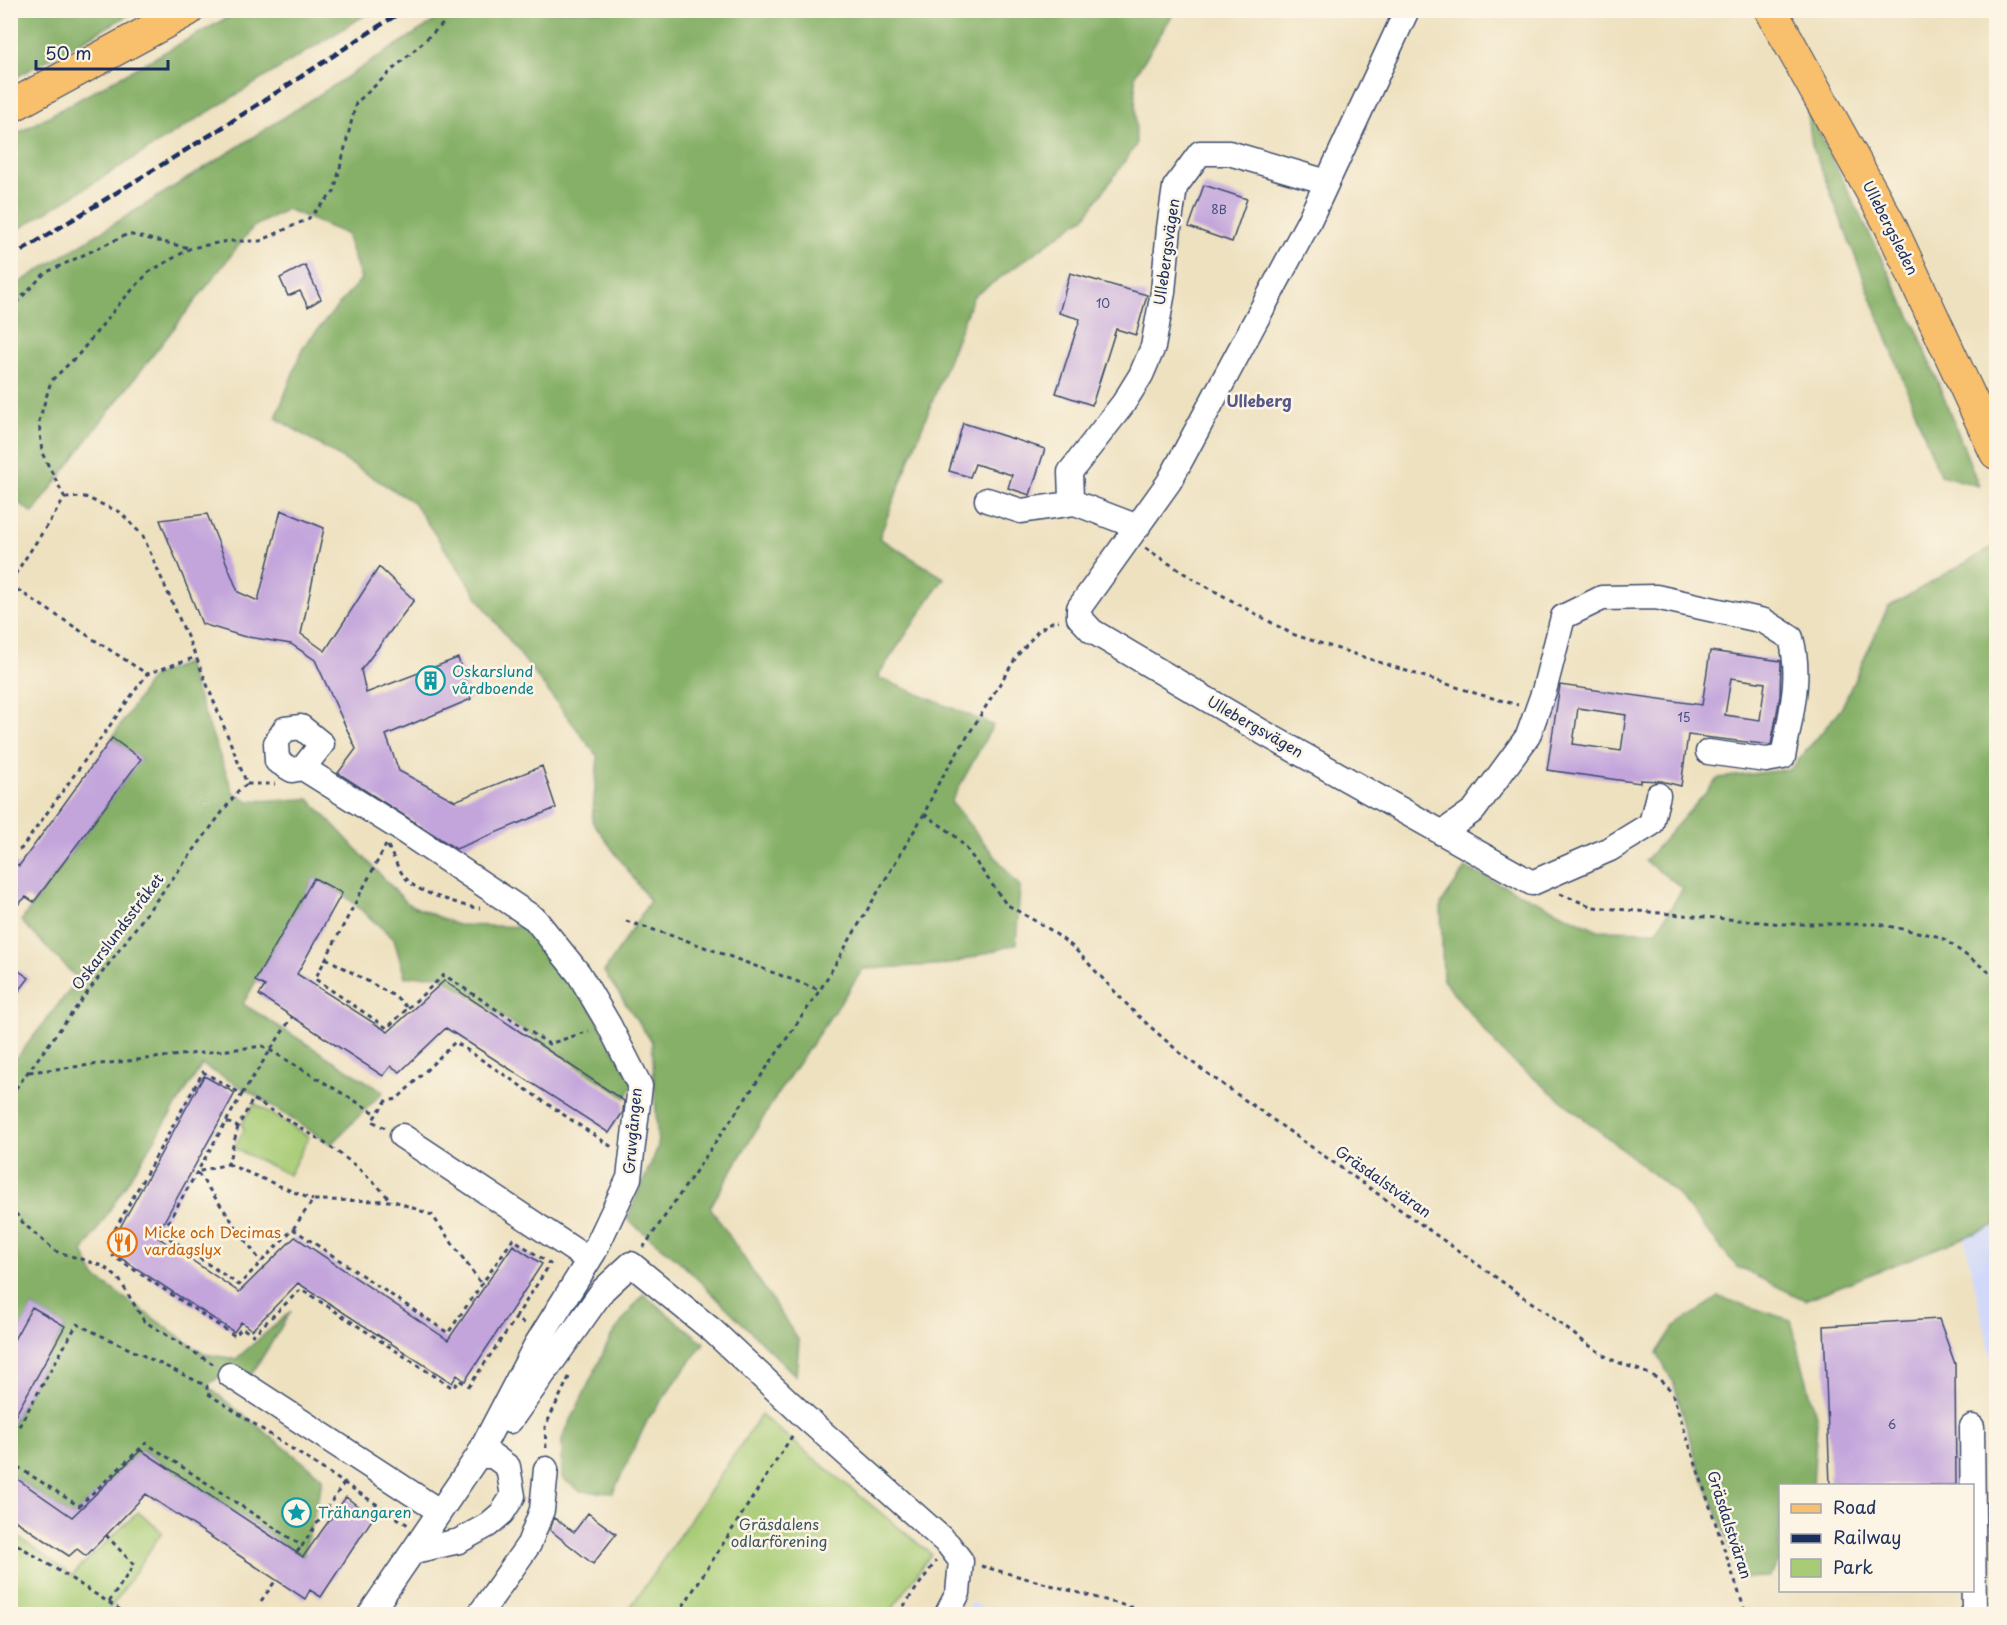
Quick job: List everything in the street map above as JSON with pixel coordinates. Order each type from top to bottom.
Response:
[{"type":"main road","points":[[10,107],[188,10]]},
{"type":"main road","name":"Ullebergsleden","points":[[1771,10],[1890,225],[1996,453]]},
{"type":"street","points":[[1079,617],[1079,608],[1169,482],[1308,223],[1407,10]]},
{"type":"street","name":"Ullebergsvägen","points":[[1076,503],[1071,498],[1070,472],[1123,404],[1141,375],[1153,347],[1163,292],[1175,187],[1200,153],[1230,153],[1327,182]]},
{"type":"street","points":[[987,500],[1021,511],[1076,503],[1134,532]]},
{"type":"street","points":[[1442,833],[1474,810],[1528,736],[1563,617],[1602,598],[1656,597],[1764,621],[1791,638],[1796,656],[1797,680],[1783,757],[1766,760],[1708,752]]},
{"type":"street","name":"Ullebergsvägen","points":[[1079,617],[1092,631],[1264,733],[1532,883]]},
{"type":"street","name":"Gruvgången","points":[[303,768],[535,919],[579,974],[609,1025],[640,1086],[629,1178],[589,1260],[543,1334],[478,1456],[439,1511],[414,1540],[370,1614]]},
{"type":"street","points":[[1532,883],[1610,849],[1651,824],[1658,795]]},
{"type":"street","points":[[402,1136],[589,1260]]},
{"type":"street","points":[[478,1456],[506,1426],[603,1290],[631,1264],[713,1331],[955,1552],[958,1593],[947,1614]]},
{"type":"street","points":[[230,1375],[439,1511]]},
{"type":"street","points":[[1972,1427],[1973,1484]]},
{"type":"street","points":[[414,1540],[459,1541],[488,1525],[502,1513],[513,1496],[508,1467],[493,1456],[478,1456]]},
{"type":"street","points":[[480,1614],[528,1544],[542,1510],[546,1470]]},
{"type":"street","points":[[1974,1592],[1974,1614]]},
{"type":"path","points":[[66,498],[42,453],[39,421],[51,381],[79,354],[120,303],[149,272],[191,248],[228,241],[260,241],[308,219],[334,192],[356,103],[444,23],[450,10]]},
{"type":"path","points":[[10,309],[45,273],[128,234],[191,248]]},
{"type":"path","points":[[10,850],[21,849],[147,674],[196,657],[143,536],[120,512],[85,497],[66,498]]},
{"type":"path","points":[[66,498],[10,584],[147,674]]},
{"type":"path","points":[[1134,532],[1193,579],[1292,634],[1478,694],[1537,710]]},
{"type":"path","points":[[631,1264],[820,990],[924,814],[944,774],[1028,640],[1052,622],[1079,617]]},
{"type":"path","name":"Oskarslundsstråket","points":[[10,1096],[238,791],[247,784],[196,657]]},
{"type":"path","name":"Gräsdalstväran","points":[[924,814],[952,833],[1006,904],[1049,929],[1073,947],[1135,1013],[1204,1071],[1536,1305],[1590,1346],[1667,1385],[1672,1393],[1746,1614]]},
{"type":"path","points":[[312,984],[387,843],[398,870],[410,884],[422,892],[476,908],[492,907],[507,899]]},
{"type":"path","points":[[1532,883],[1593,907],[1783,924],[1878,924],[1941,937],[1996,977]]},
{"type":"path","points":[[626,921],[688,941],[820,990]]},
{"type":"path","points":[[326,958],[396,998],[408,1008]]},
{"type":"path","points":[[315,980],[387,1028],[444,975],[549,1044],[609,1025]]},
{"type":"path","points":[[159,1238],[242,1094],[292,1017]]},
{"type":"path","points":[[402,1136],[372,1121],[386,1101],[397,1099],[455,1042],[631,1160]]},
{"type":"path","points":[[29,1072],[263,1046],[377,1114]]},
{"type":"path","points":[[242,1094],[203,1072],[108,1242],[118,1249],[113,1256],[235,1336],[242,1328],[253,1335],[302,1289],[453,1388],[459,1380],[469,1386],[550,1264],[513,1239],[448,1333],[293,1229]]},
{"type":"path","points":[[228,1164],[238,1127],[253,1099],[339,1151],[378,1185],[391,1201]]},
{"type":"path","points":[[226,1121],[238,1127]]},
{"type":"path","points":[[197,1172],[228,1164],[313,1200],[391,1201],[432,1215],[482,1285]]},
{"type":"path","points":[[197,1172],[261,1262]]},
{"type":"path","points":[[162,1233],[239,1285],[293,1229],[313,1200]]},
{"type":"path","points":[[10,1206],[24,1224],[55,1251],[103,1266],[119,1279],[144,1321],[230,1375]]},
{"type":"path","points":[[516,1318],[543,1334]]},
{"type":"path","points":[[10,1442],[77,1324],[207,1386],[207,1393],[344,1483],[414,1540]]},
{"type":"path","points":[[678,1614],[805,1417]]},
{"type":"path","points":[[10,1462],[80,1507],[146,1443],[302,1546]]},
{"type":"path","points":[[297,1552],[344,1483]]},
{"type":"path","points":[[106,1535],[134,1565],[109,1602]]},
{"type":"path","points":[[10,1540],[127,1614]]},
{"type":"path","points":[[898,1614],[955,1552],[1156,1614]]},
{"type":"path","points":[[261,1601],[276,1580]]},
{"type":"shaded area","points":[[1996,1225],[1996,1381],[1964,1237]]},
{"type":"shaded area","points":[[972,1602],[994,1614],[963,1614]]},
{"type":"green space","points":[[11,10],[136,10],[136,11],[11,80]]},
{"type":"green space","points":[[241,10],[372,11],[11,234],[11,137]]},
{"type":"green space","points":[[450,11],[1175,11],[1135,75],[1136,145],[1086,216],[973,297],[879,538],[944,578],[877,677],[993,725],[951,802],[1020,887],[1016,944],[951,964],[863,969],[778,1093],[710,1207],[799,1341],[796,1376],[678,1260],[627,1219],[658,1147],[652,1042],[604,972],[650,901],[592,821],[598,757],[488,612],[413,502],[276,418],[303,347],[361,279],[346,234],[287,209],[253,227],[99,424],[33,513],[11,498],[11,288]]},
{"type":"green space","points":[[1807,108],[1918,332],[1979,486],[1940,475],[1812,145]]},
{"type":"green space","points":[[1996,545],[1996,1225],[1805,1300],[1737,1267],[1675,1192],[1504,1054],[1443,980],[1441,904],[1466,868],[1598,930],[1657,931],[1683,888],[1645,861],[1719,778],[1791,769],[1841,709],[1888,607]]},
{"type":"green space","points":[[186,663],[233,792],[247,801],[309,799],[408,904],[457,925],[527,927],[570,972],[633,1084],[626,1098],[439,975],[405,977],[394,939],[342,893],[314,878],[243,1004],[383,1092],[331,1144],[250,1092],[202,1065],[83,1252],[95,1277],[204,1354],[236,1359],[291,1311],[250,1377],[229,1369],[207,1386],[323,1478],[303,1557],[142,1450],[72,1517],[11,1474],[11,1425],[65,1326],[32,1307],[11,1347],[11,1058],[16,1059],[78,979],[21,921],[141,759],[112,738],[152,677]]},
{"type":"green space","points":[[254,1103],[309,1137],[289,1175],[234,1148],[244,1130],[242,1124]]},
{"type":"green space","points":[[643,1294],[704,1343],[648,1419],[613,1493],[580,1491],[562,1478],[562,1439],[612,1335]]},
{"type":"green space","points":[[1719,1297],[1791,1320],[1817,1420],[1813,1484],[1779,1484],[1779,1562],[1769,1577],[1743,1578],[1695,1457],[1674,1384],[1657,1353],[1674,1327]]},
{"type":"green space","name":"Gräsdalens odlarförening","points":[[761,1415],[931,1554],[889,1614],[626,1614]]},
{"type":"green space","points":[[138,1512],[162,1532],[107,1614],[11,1614],[11,1532],[72,1575]]},
{"type":"building","points":[[1204,185],[1247,199],[1232,242],[1189,227]]},
{"type":"building","points":[[305,265],[321,299],[308,307],[300,291],[288,296],[280,278]]},
{"type":"building","points":[[1070,273],[1147,295],[1136,335],[1116,329],[1092,405],[1056,393],[1080,319],[1059,313]]},
{"type":"building","points":[[963,423],[1045,449],[1030,495],[1008,488],[1012,475],[975,464],[970,477],[949,471]]},
{"type":"building","name":"Oskarslund vårdboende","points":[[281,510],[324,528],[301,634],[325,651],[379,567],[414,600],[361,670],[366,693],[458,658],[471,699],[386,735],[399,771],[455,801],[542,766],[556,808],[456,849],[338,773],[356,749],[315,660],[291,644],[242,636],[202,624],[160,520],[207,514],[238,592],[258,601]]},
{"type":"building","points":[[1710,651],[1781,661],[1780,696],[1771,745],[1688,735],[1681,786],[1661,781],[1640,780],[1640,783],[1547,770],[1560,685],[1702,705]],"holes":[[[1731,678],[1765,683],[1760,720],[1725,715]],[[1578,708],[1626,715],[1621,751],[1573,744]]]},
{"type":"building","points":[[112,738],[141,759],[34,902],[26,897],[10,912],[10,859],[19,866]]},
{"type":"building","points":[[314,878],[342,893],[297,974],[388,1032],[444,981],[624,1101],[623,1112],[609,1133],[446,1028],[400,1072],[391,1066],[383,1076],[259,995],[265,986],[255,981]]},
{"type":"building","points":[[10,965],[29,978],[10,1003]]},
{"type":"building","points":[[204,1076],[235,1093],[156,1236],[239,1292],[295,1237],[448,1340],[513,1245],[542,1264],[465,1381],[457,1375],[452,1383],[298,1283],[252,1330],[241,1322],[234,1332],[116,1255],[122,1248],[112,1242]]},
{"type":"building","points":[[32,1307],[65,1326],[10,1425],[10,1347]]},
{"type":"building","points":[[1939,1319],[1955,1364],[1956,1484],[1830,1484],[1824,1326]]},
{"type":"building","points":[[141,1450],[303,1557],[346,1497],[373,1518],[321,1597],[310,1590],[305,1599],[146,1494],[86,1556],[77,1549],[69,1556],[10,1517],[10,1474],[72,1517]]},
{"type":"building","points":[[588,1513],[616,1534],[593,1564],[550,1530],[554,1518],[574,1532]]},
{"type":"railway","points":[[10,258],[220,129],[404,10]]},
{"type":"place","name":"Oskarslund vårdboende","points":[[431,681]]},
{"type":"place","name":"Micke och Decimas vardagslyx","points":[[123,1242]]},
{"type":"place","name":"Trähangaren","points":[[297,1513]]},
{"type":"district","name":"Ulleberg","points":[[1259,401]]}]
